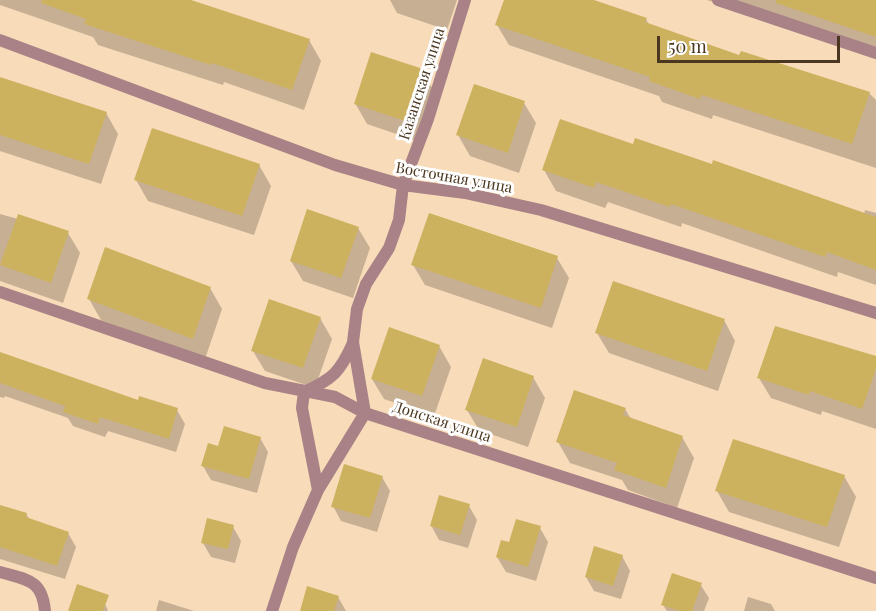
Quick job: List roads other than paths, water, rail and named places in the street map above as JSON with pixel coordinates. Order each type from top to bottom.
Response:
[{"type":"street","name":"Казанская улица","points":[[365,413],[353,342],[357,309],[366,284],[389,248],[399,220],[403,185],[429,118],[465,0]]},
{"type":"street","points":[[718,0],[876,53]]},
{"type":"street","name":"Восточная улица","points":[[0,40],[336,165],[403,185],[465,193],[541,210],[876,313]]},
{"type":"street","name":"Донская улица","points":[[0,292],[265,383],[335,397],[365,413],[876,578]]},
{"type":"street","points":[[318,490],[302,408],[303,392],[329,381],[343,364],[353,342]]},
{"type":"street","points":[[272,611],[293,547],[318,490],[365,413]]},
{"type":"street","points":[[0,572],[33,581],[44,594],[45,611]]}]
